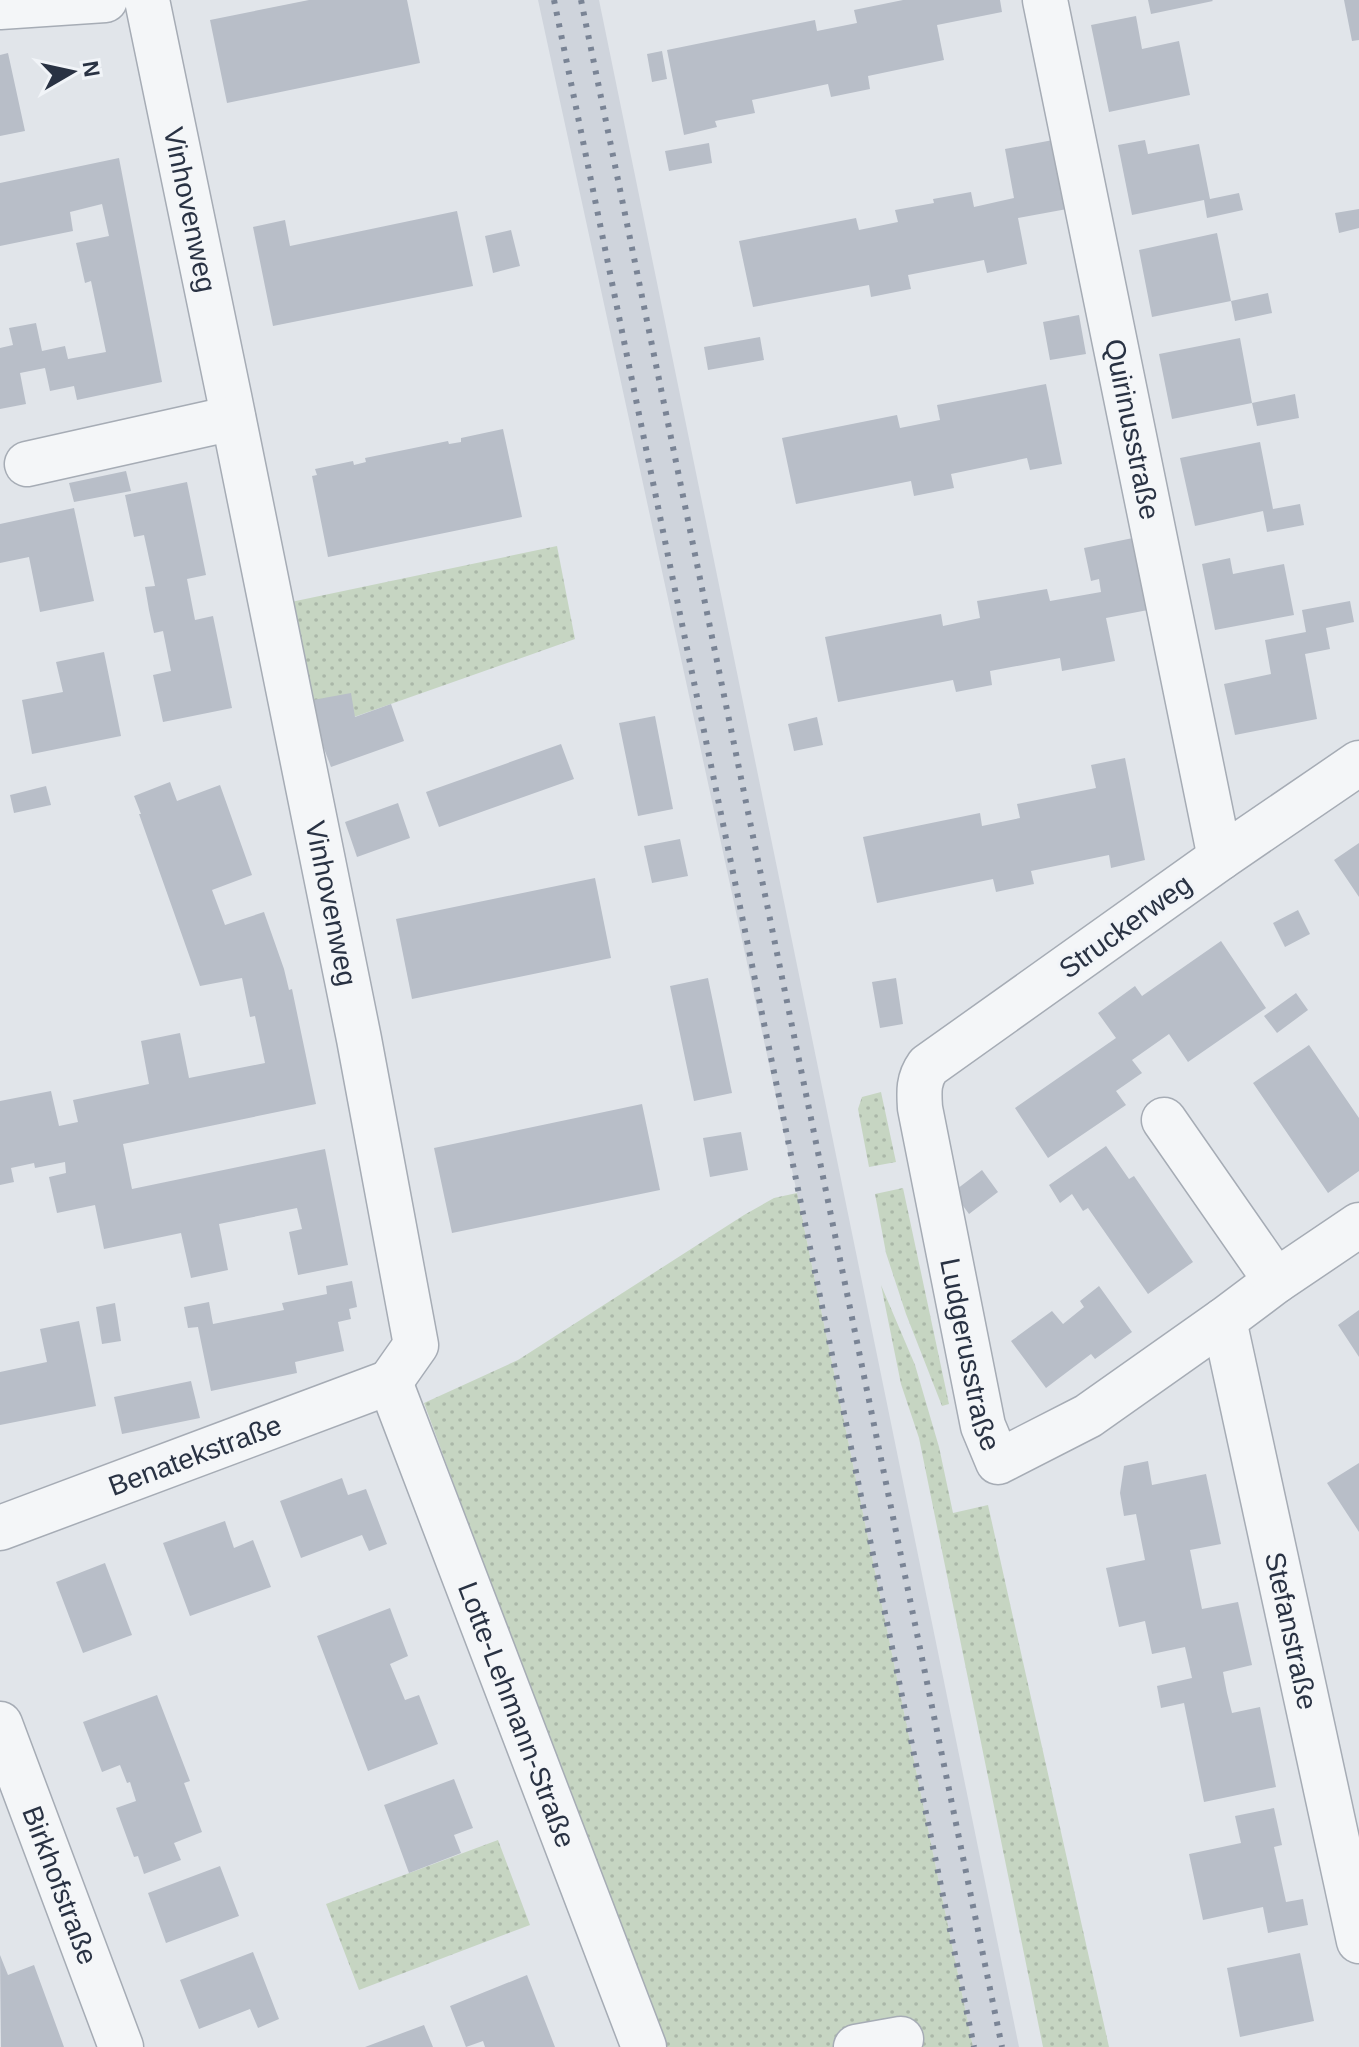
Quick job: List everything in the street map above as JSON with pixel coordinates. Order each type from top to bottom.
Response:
[{"type":"street","points":[[0,7],[105,0]]},
{"type":"street","name":"Vinhovenweg","points":[[147,0],[359,1039],[416,1345],[390,1382]]},
{"type":"street","name":"Quirinusstraße","points":[[1045,0],[1220,858]]},
{"type":"street","points":[[27,464],[233,418]]},
{"type":"street","name":"Struckerweg","points":[[920,1108],[920,1081],[928,1066],[1359,763]]},
{"type":"street","name":"Ludgerusstraße","points":[[920,1108],[983,1426],[998,1462],[1088,1416],[1359,1225]]},
{"type":"street","points":[[1164,1120],[1276,1281]]},
{"type":"street","name":"Stefanstraße","points":[[1224,1320],[1359,1941]]},
{"type":"street","name":"Benatekstraße","points":[[0,1528],[390,1382]]},
{"type":"street","name":"Lotte-Lehmann-Straße","points":[[390,1382],[644,2047]]},
{"type":"street","name":"Birkhofstraße","points":[[0,1724],[121,2047]]},
{"type":"street","points":[[856,2047],[901,2039]]},
{"type":"shaded area","points":[[538,0],[599,0],[1019,2047],[973,2047],[797,1193]]},
{"type":"green space","points":[[557,546],[575,639],[317,730],[291,602]]},
{"type":"green space","points":[[881,1092],[896,1162],[869,1167],[858,1109],[862,1097]]},
{"type":"green space","points":[[903,1188],[949,1404],[942,1406],[886,1253],[875,1194]]},
{"type":"green space","points":[[797,1193],[973,2047],[661,2047],[424,1403],[518,1360],[744,1215],[774,1198]]},
{"type":"green space","points":[[881,1285],[915,1365],[939,1447],[953,1513],[988,1505],[1109,2047],[1043,2047],[919,1438],[901,1384]]},
{"type":"green space","points":[[498,1840],[530,1925],[359,1990],[326,1904]]},
{"type":"building","points":[[309,0],[407,0],[420,63],[227,103],[210,20]]},
{"type":"building","points":[[903,0],[1000,0],[1002,12],[937,25],[944,60],[868,76],[870,89],[831,97],[828,84],[752,100],[755,113],[715,121],[717,127],[684,135],[667,50],[815,20],[817,31],[857,23],[854,10]]},
{"type":"building","points":[[1148,0],[1212,0],[1213,1],[1151,14]]},
{"type":"building","points":[[1344,0],[1359,0],[1359,40],[1352,41]]},
{"type":"building","points":[[1136,16],[1142,49],[1179,41],[1190,95],[1109,112],[1091,25]]},
{"type":"building","points":[[662,51],[667,79],[652,82],[647,54]]},
{"type":"building","points":[[8,53],[25,131],[0,136],[0,55]]},
{"type":"building","points":[[1053,140],[1067,209],[1018,218],[1027,264],[987,273],[984,260],[908,275],[911,289],[871,297],[869,285],[753,307],[739,241],[856,218],[859,230],[898,222],[895,210],[971,192],[974,207],[1014,198],[1005,149]]},
{"type":"building","points":[[1145,140],[1148,154],[1199,144],[1210,199],[1239,193],[1243,210],[1207,218],[1204,200],[1132,215],[1118,145]]},
{"type":"building","points":[[709,143],[712,163],[669,171],[665,151]]},
{"type":"building","points":[[119,158],[162,382],[77,400],[74,386],[50,391],[45,368],[20,373],[26,404],[0,409],[0,348],[13,345],[9,328],[36,323],[42,351],[65,346],[68,359],[106,352],[91,281],[85,283],[76,243],[109,236],[102,204],[70,212],[73,231],[0,246],[0,183]]},
{"type":"building","points":[[1359,209],[1359,228],[1339,233],[1335,213]]},
{"type":"building","points":[[457,211],[473,286],[273,326],[253,227],[285,220],[290,246]]},
{"type":"building","points":[[511,230],[520,266],[493,273],[485,236]]},
{"type":"building","points":[[1217,233],[1231,301],[1152,317],[1139,250]]},
{"type":"building","points":[[1268,293],[1272,313],[1235,321],[1231,301]]},
{"type":"building","points":[[1079,315],[1086,354],[1050,360],[1043,322]]},
{"type":"building","points":[[760,337],[764,360],[708,370],[704,347]]},
{"type":"building","points":[[1240,338],[1252,403],[1172,419],[1159,354]]},
{"type":"building","points":[[1046,384],[1062,464],[1030,470],[1027,458],[951,474],[954,488],[914,496],[911,481],[796,504],[782,438],[897,415],[900,428],[940,420],[937,405]]},
{"type":"building","points":[[1295,394],[1299,418],[1257,426],[1252,403]]},
{"type":"building","points":[[503,429],[522,517],[328,557],[312,476],[317,475],[315,469],[353,461],[354,465],[366,462],[365,458],[448,441],[449,444],[461,442],[461,438]]},
{"type":"building","points":[[1260,442],[1273,509],[1300,504],[1304,525],[1267,532],[1263,511],[1195,526],[1180,458]]},
{"type":"building","points":[[126,471],[131,491],[74,502],[69,483]]},
{"type":"building","points":[[187,482],[206,575],[187,579],[195,620],[213,616],[232,708],[163,722],[153,675],[171,671],[163,631],[154,633],[149,610],[145,587],[155,586],[144,535],[134,537],[125,495]]},
{"type":"building","points":[[74,508],[94,601],[40,612],[29,557],[0,563],[0,524]]},
{"type":"building","points":[[1133,538],[1148,610],[1106,618],[1115,661],[1062,671],[1060,658],[990,671],[992,685],[956,692],[953,680],[838,702],[825,637],[941,614],[943,626],[980,618],[977,601],[1047,589],[1050,601],[1101,592],[1099,579],[1091,581],[1084,548]]},
{"type":"building","points":[[1230,558],[1233,574],[1284,564],[1294,615],[1215,630],[1202,564]]},
{"type":"building","points":[[1350,601],[1354,622],[1326,628],[1330,649],[1305,654],[1317,719],[1235,735],[1224,684],[1271,674],[1265,640],[1306,632],[1302,610]]},
{"type":"building","points":[[104,652],[121,736],[32,754],[22,700],[63,692],[56,662]]},
{"type":"building","points":[[351,693],[355,717],[391,704],[404,741],[331,767],[317,730],[313,700]]},
{"type":"building","points":[[655,716],[673,809],[638,816],[619,723]]},
{"type":"building","points":[[817,717],[823,745],[794,751],[788,724]]},
{"type":"building","points":[[561,744],[574,779],[439,827],[426,792]]},
{"type":"building","points":[[1125,758],[1145,860],[1111,868],[1109,855],[1031,871],[1034,884],[996,892],[993,879],[877,903],[863,837],[980,813],[982,826],[1020,818],[1017,804],[1096,788],[1091,765]]},
{"type":"building","points":[[170,782],[177,801],[220,785],[252,875],[212,890],[225,925],[264,912],[289,990],[292,989],[316,1104],[123,1144],[132,1189],[325,1149],[348,1265],[298,1275],[289,1232],[302,1229],[297,1208],[219,1224],[228,1270],[191,1278],[181,1233],[104,1249],[95,1205],[57,1213],[49,1177],[66,1173],[65,1162],[35,1168],[34,1163],[11,1168],[14,1182],[0,1185],[0,1101],[51,1091],[59,1126],[78,1122],[73,1100],[149,1084],[141,1041],[180,1033],[189,1078],[265,1063],[255,1016],[250,1017],[242,978],[200,986],[139,814],[134,796]]},
{"type":"building","points":[[46,786],[51,805],[14,813],[10,795]]},
{"type":"building","points":[[398,803],[410,838],[357,857],[345,822]]},
{"type":"building","points":[[680,839],[688,876],[652,883],[644,846]]},
{"type":"building","points":[[1359,843],[1359,897],[1334,860]]},
{"type":"building","points":[[595,878],[611,958],[412,999],[396,919]]},
{"type":"building","points":[[1298,910],[1310,934],[1285,947],[1273,923]]},
{"type":"building","points":[[1221,941],[1266,1008],[1188,1062],[1169,1034],[1132,1060],[1142,1073],[1116,1091],[1126,1105],[1048,1158],[1015,1108],[1116,1038],[1098,1013],[1135,986],[1142,996]]},
{"type":"building","points":[[708,978],[732,1093],[694,1101],[670,986]]},
{"type":"building","points":[[896,978],[903,1024],[880,1028],[872,982]]},
{"type":"building","points":[[1296,993],[1308,1010],[1277,1033],[1264,1016]]},
{"type":"building","points":[[1309,1045],[1359,1118],[1359,1171],[1328,1193],[1253,1083]]},
{"type":"building","points":[[642,1104],[660,1190],[452,1233],[434,1148]]},
{"type":"building","points":[[741,1132],[748,1170],[710,1177],[703,1138]]},
{"type":"building","points":[[1106,1146],[1129,1179],[1134,1176],[1193,1262],[1148,1294],[1088,1208],[1083,1211],[1072,1194],[1060,1203],[1049,1185]]},
{"type":"building","points":[[982,1170],[998,1192],[969,1214],[953,1192]]},
{"type":"building","points":[[352,1281],[357,1307],[349,1309],[351,1319],[338,1322],[344,1351],[295,1362],[297,1373],[211,1391],[198,1327],[188,1328],[184,1307],[209,1302],[213,1324],[284,1310],[282,1303],[327,1294],[326,1286]]},
{"type":"building","points":[[1099,1286],[1132,1332],[1095,1359],[1091,1354],[1046,1388],[1011,1341],[1052,1311],[1063,1324],[1084,1307],[1080,1301]]},
{"type":"building","points":[[115,1303],[121,1341],[102,1344],[96,1307]]},
{"type":"building","points":[[1359,1310],[1359,1357],[1338,1325]]},
{"type":"building","points":[[79,1321],[96,1406],[0,1425],[0,1372],[47,1362],[40,1329]]},
{"type":"building","points":[[191,1381],[200,1418],[122,1434],[114,1397]]},
{"type":"building","points":[[1148,1461],[1152,1485],[1206,1474],[1221,1544],[1190,1550],[1202,1609],[1238,1602],[1252,1665],[1223,1672],[1227,1693],[1232,1713],[1260,1707],[1276,1787],[1204,1802],[1184,1703],[1161,1708],[1157,1686],[1192,1678],[1185,1647],[1152,1654],[1145,1621],[1119,1627],[1106,1568],[1145,1560],[1136,1514],[1124,1516],[1120,1493],[1124,1466]]},
{"type":"building","points":[[1359,1463],[1359,1532],[1327,1483]]},
{"type":"building","points":[[342,1478],[348,1495],[366,1489],[387,1544],[369,1551],[362,1535],[301,1558],[280,1501]]},
{"type":"building","points":[[225,1521],[234,1548],[253,1540],[271,1587],[190,1616],[163,1543]]},
{"type":"building","points":[[105,1563],[132,1635],[83,1653],[56,1582]]},
{"type":"building","points":[[390,1608],[408,1656],[390,1664],[405,1700],[419,1695],[438,1744],[368,1771],[317,1636]]},
{"type":"building","points":[[157,1695],[190,1781],[184,1783],[202,1832],[174,1843],[181,1860],[144,1874],[138,1856],[134,1857],[116,1808],[136,1801],[130,1782],[127,1783],[120,1765],[102,1772],[83,1722]]},
{"type":"building","points":[[454,1779],[473,1828],[454,1835],[461,1853],[409,1873],[384,1805]]},
{"type":"building","points":[[1274,1808],[1282,1845],[1274,1847],[1286,1902],[1303,1899],[1308,1925],[1268,1933],[1263,1907],[1203,1920],[1189,1854],[1241,1843],[1235,1816]]},
{"type":"building","points":[[220,1866],[239,1916],[166,1943],[148,1893]]},
{"type":"building","points":[[253,1952],[279,2019],[258,2028],[250,2009],[199,2029],[180,1980]]},
{"type":"building","points":[[1300,1953],[1314,2021],[1240,2037],[1227,1968]]},
{"type":"building","points":[[0,1955],[8,1975],[34,1965],[64,2047],[1,2047]]},
{"type":"building","points":[[527,1975],[555,2047],[485,2047],[483,2041],[466,2047],[450,2006]]},
{"type":"building","points":[[424,2025],[433,2047],[365,2047]]},
{"type":"railway","points":[[554,0],[974,2047]]},
{"type":"railway","points":[[581,0],[1002,2047]]}]
